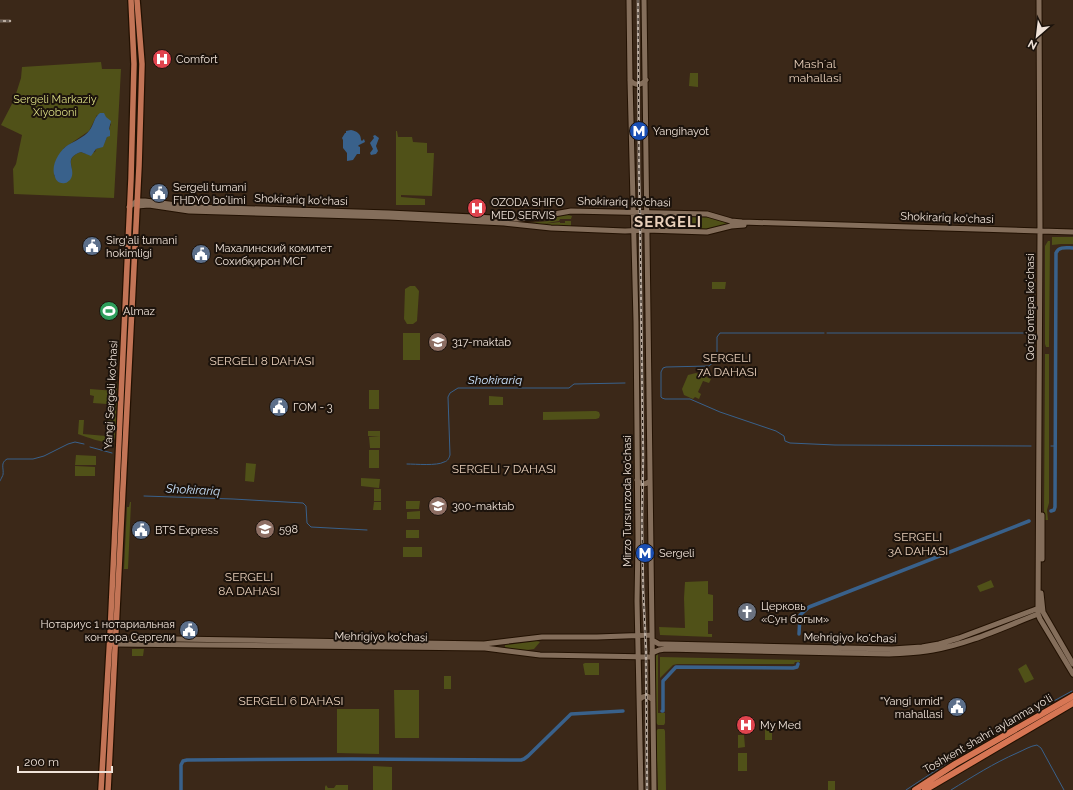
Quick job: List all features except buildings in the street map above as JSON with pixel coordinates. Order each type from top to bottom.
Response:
[{"type":"highway","name":"Toshkent shahri aylanma yoʻli","points":[[989,748],[1073,696]]},
{"type":"highway","name":"Toshkent shahri aylanma yoʻli","points":[[915,790],[1073,703]]},
{"type":"highway","name":"Toshkent shahri aylanma yoʻli","points":[[925,790],[956,767]]},
{"type":"main road","name":"Yangi Sergeli ko'chasi","points":[[108,790],[111,732],[117,475],[131,179],[134,64],[131,0]]},
{"type":"main road","name":"Yangi Sergeli ko'chasi","points":[[101,790],[104,731],[124,475],[132,318],[142,64],[137,0]]},
{"type":"main road","name":"Mirzo Tursunzoda ko'chasi","points":[[629,0],[636,322],[637,636],[640,699],[641,790]]},
{"type":"main road","name":"Mirzo Tursunzoda ko'chasi","points":[[644,0],[654,790]]},
{"type":"main road","name":"Qoʻrgʻontepa koʻchasi","points":[[1039,0],[1042,232]]},
{"type":"main road","name":"Qoʻrgʻontepa koʻchasi","points":[[1042,0],[1039,610],[1044,626],[1073,674]]},
{"type":"main road","points":[[630,80],[634,84],[640,85],[646,80]]},
{"type":"main road","name":"Shokirariq ko'chasi","points":[[137,203],[150,201],[193,207],[389,213],[518,219],[532,218],[572,210],[647,212],[707,214],[731,221],[742,222],[1073,233]]},
{"type":"main road","points":[[129,207],[137,203]]},
{"type":"main road","name":"Shokirariq ko'chasi","points":[[137,203],[189,211],[389,217],[504,223],[551,228],[634,231],[707,232],[742,225],[1042,232]]},
{"type":"main road","points":[[125,317],[132,318]]},
{"type":"main road","points":[[636,322],[642,320],[648,324]]},
{"type":"main road","points":[[121,382],[129,382]]},
{"type":"main road","points":[[117,475],[124,475]]},
{"type":"main road","points":[[637,480],[641,484],[650,481]]},
{"type":"main road","name":"Qoʻrgʻontepa koʻchasi","points":[[1039,610],[1045,617],[1073,664]]},
{"type":"main road","name":"Mehrigiyo ko'chasi","points":[[392,645],[484,644],[542,637],[637,636],[652,638],[657,643],[664,644],[881,649],[913,648],[931,646],[949,641],[1039,610]]},
{"type":"main road","name":"Mehrigiyo ko'chasi","points":[[112,641],[392,645],[485,648],[540,655],[638,657],[652,655],[657,650],[665,649],[889,654],[923,652],[940,649],[960,643],[1039,610]]},
{"type":"main road","points":[[640,699],[647,696],[652,699]]},
{"type":"main road","points":[[104,731],[108,729],[111,732]]},
{"type":"green space","points":[[133,0],[135,0],[139,86],[134,197],[137,48]]},
{"type":"green space","name":"Sergeli Markaziy Xiyoboni","points":[[101,62],[102,69],[121,69],[114,198],[14,194],[13,169],[16,164],[22,135],[1,125],[14,100],[21,78],[22,67]],"holes":[[[97,115],[111,124],[105,143],[100,148],[96,149],[95,152],[86,154],[81,152],[73,157],[71,160],[72,171],[70,179],[54,176],[56,161],[64,148],[89,131]]]},
{"type":"green space","points":[[690,73],[698,73],[698,87],[689,86]]},
{"type":"green space","points":[[396,131],[398,137],[412,137],[413,142],[427,143],[427,153],[434,153],[432,196],[401,195],[401,197],[425,199],[425,205],[396,205]]},
{"type":"green space","points":[[563,214],[572,216],[571,219],[560,219],[559,221],[542,224],[560,222],[565,223],[565,221],[571,221],[571,227],[542,226],[530,223],[548,221]]},
{"type":"green space","points":[[653,215],[708,216],[729,223],[707,230],[653,228]]},
{"type":"green space","points":[[131,216],[133,216],[127,316]]},
{"type":"green space","points":[[1052,237],[1073,237],[1073,244],[1052,245]]},
{"type":"green space","points":[[1048,241],[1050,241],[1049,347],[1046,347],[1045,246]]},
{"type":"green space","points":[[712,282],[726,282],[725,289],[712,289]]},
{"type":"green space","points":[[410,286],[415,286],[419,291],[417,321],[413,324],[407,324],[404,319],[405,289]]},
{"type":"green space","points":[[126,325],[128,325],[126,376],[124,376]]},
{"type":"green space","points":[[403,333],[420,333],[420,360],[403,360]]},
{"type":"green space","points":[[1045,354],[1049,354],[1048,520],[1044,520]]},
{"type":"green space","points":[[696,373],[711,379],[709,383],[703,381],[698,392],[701,394],[699,399],[695,397],[693,399],[684,395],[682,389],[688,375]]},
{"type":"green space","points":[[116,383],[118,384],[116,393],[107,404],[93,403],[94,396],[90,395],[90,389],[115,391]]},
{"type":"green space","points":[[123,385],[125,385],[120,468]]},
{"type":"green space","points":[[369,390],[379,390],[379,409],[369,409]]},
{"type":"green space","points":[[489,396],[503,397],[503,405],[489,405]]},
{"type":"green space","points":[[117,402],[115,439],[107,431],[108,410]]},
{"type":"green space","points":[[543,412],[599,412],[600,415],[599,418],[596,419],[543,420]]},
{"type":"green space","points":[[79,420],[84,420],[83,434],[106,436],[112,443],[99,441],[78,434]]},
{"type":"green space","points":[[368,431],[380,431],[380,437],[368,436]]},
{"type":"green space","points":[[369,437],[380,437],[380,448],[370,448]]},
{"type":"green space","points":[[369,450],[379,450],[379,468],[369,468]]},
{"type":"green space","points":[[76,455],[96,456],[96,465],[75,465]]},
{"type":"green space","points":[[246,463],[256,464],[254,482],[245,481]]},
{"type":"green space","points":[[75,466],[95,467],[95,476],[75,476]]},
{"type":"green space","points":[[361,478],[380,479],[379,488],[361,486]]},
{"type":"green space","points":[[119,480],[121,480],[112,632]]},
{"type":"green space","points":[[374,489],[381,489],[381,501],[374,501]]},
{"type":"green space","points":[[406,501],[420,501],[419,509],[406,509]]},
{"type":"green space","points":[[130,502],[128,569],[124,569],[127,507],[129,507]]},
{"type":"green space","points":[[374,502],[381,502],[381,510],[373,510]]},
{"type":"green space","points":[[420,511],[420,519],[407,519],[407,512]]},
{"type":"green space","points":[[406,530],[419,530],[419,538],[406,538]]},
{"type":"green space","points":[[403,547],[422,547],[422,557],[403,557]]},
{"type":"green space","points":[[991,580],[994,587],[980,592],[977,586]]},
{"type":"green space","points":[[708,581],[708,594],[713,595],[713,621],[708,621],[708,634],[712,634],[712,637],[660,635],[659,627],[685,628],[685,582]]},
{"type":"green space","points":[[534,640],[540,642],[534,649],[520,651],[505,647],[508,643]]},
{"type":"green space","points":[[132,649],[144,649],[143,656],[132,656]]},
{"type":"green space","points":[[658,653],[658,713],[665,713],[664,725],[658,725],[656,723],[656,656]]},
{"type":"green space","points":[[660,657],[800,660],[800,662],[795,662],[794,664],[677,664],[673,665],[660,678]]},
{"type":"green space","points":[[599,663],[599,675],[585,675],[583,664]]},
{"type":"green space","points":[[1026,664],[1034,679],[1025,683],[1018,669]]},
{"type":"green space","points":[[444,676],[451,676],[451,689],[444,689]]},
{"type":"green space","points":[[394,690],[419,690],[419,738],[395,738]]},
{"type":"green space","points":[[337,709],[379,709],[379,754],[337,753]]},
{"type":"green space","points":[[765,725],[772,725],[772,740],[765,740]]},
{"type":"green space","points":[[658,729],[664,729],[665,731],[666,790],[658,790],[656,731]]},
{"type":"green space","points":[[107,734],[109,734],[106,790],[104,790]]},
{"type":"green space","points":[[738,735],[744,735],[745,747],[738,748]]},
{"type":"green space","points":[[738,753],[747,753],[747,771],[738,771]]},
{"type":"green space","points":[[373,766],[392,767],[392,790],[373,790]]},
{"type":"green space","points":[[828,781],[835,781],[835,790],[828,790]]},
{"type":"green space","points":[[326,785],[328,788],[334,788],[336,785],[348,785],[348,790],[325,790]]},
{"type":"water","points":[[100,113],[104,113],[111,121],[109,129],[110,136],[107,137],[103,147],[96,149],[91,156],[81,152],[75,155],[71,161],[72,176],[70,180],[66,183],[58,182],[54,173],[56,159],[61,151],[68,145],[79,139],[91,129],[96,117]]},
{"type":"water","points":[[351,130],[358,133],[361,140],[362,141],[364,139],[365,142],[358,146],[360,147],[360,154],[357,154],[353,160],[347,161],[347,153],[343,148],[342,138],[346,131]]},
{"type":"water","points":[[375,135],[379,138],[376,146],[378,151],[376,154],[371,155],[370,153],[373,149],[370,143]]},
{"type":"waterway","points":[[1051,511],[1054,510],[1055,507],[1056,253],[1061,248],[1073,248]]},
{"type":"waterway","points":[[824,333],[720,333],[717,337],[717,358],[709,366],[663,368],[661,372],[661,397],[665,399],[690,399],[720,412],[776,431],[784,436],[785,441],[790,443],[835,445],[1031,446]]},
{"type":"waterway","points":[[827,333],[1031,333]]},
{"type":"waterway","name":"Shokirariq","points":[[407,464],[437,464],[445,462],[448,459],[450,455],[448,397],[450,393],[458,388],[569,388],[574,384],[625,383]]},
{"type":"waterway","name":"Shokirariq","points":[[0,481],[3,475],[3,464],[7,459],[33,459],[44,456],[68,444],[75,442],[84,444]]},
{"type":"waterway","name":"Shokirariq","points":[[90,447],[112,453]]},
{"type":"waterway","name":"Shokirariq","points":[[144,496],[303,503],[306,506],[307,523],[311,527],[367,530]]},
{"type":"waterway","points":[[799,634],[800,615],[809,607],[1029,521]]},
{"type":"waterway","points":[[662,711],[663,681],[676,667],[793,668],[797,667],[798,664]]},
{"type":"waterway","points":[[988,737],[1072,691]]},
{"type":"waterway","points":[[181,790],[181,765],[183,761],[187,760],[521,760],[528,756],[571,714],[623,711]]},
{"type":"waterway","points":[[906,790],[982,740]]},
{"type":"waterway","points":[[951,790],[1000,761],[1029,747],[1037,745],[1041,748],[1064,790]]},
{"type":"railway","points":[[638,0],[643,456],[642,521],[646,651],[647,790]]},
{"type":"railway","points":[[0,21],[10,21]]},
{"type":"place","name":"Comfort","points":[[162,59]]},
{"type":"place","name":"Yangihayot","points":[[639,131]]},
{"type":"place","name":"Sergeli tumani FHDYO boʻlimi","points":[[159,193]]},
{"type":"place","name":"OZODA SHIFO MED SERVIS","points":[[477,208]]},
{"type":"place","name":"Sirg'ali tumani hokimligi","points":[[92,246]]},
{"type":"place","name":"Махалинский комитет Сохибқирон МСГ","points":[[201,254]]},
{"type":"place","name":"Almaz","points":[[109,311]]},
{"type":"place","name":"317-maktab","points":[[438,342]]},
{"type":"place","name":"ГОМ - 3","points":[[279,407]]},
{"type":"place","name":"300-maktab","points":[[438,506]]},
{"type":"place","name":"598","points":[[265,529]]},
{"type":"place","name":"BTS Express","points":[[141,530]]},
{"type":"place","name":"Sergeli","points":[[645,553]]},
{"type":"place","name":"Церковь «Сун богым»","points":[[747,612]]},
{"type":"place","name":"Нотариус 1 нотариальная контора Сергели","points":[[189,630]]},
{"type":"place","name":"\"Yangi umid\" mahallasi","points":[[957,707]]},
{"type":"place","name":"My Med","points":[[746,725]]},
{"type":"district","name":"Mashʼal mahallasi","points":[[815,71]]},
{"type":"district","name":"SERGELI","points":[[668,222]]},
{"type":"district","name":"SERGELI 8 DAHASI","points":[[262,361]]},
{"type":"district","name":"SERGELI 7A DAHASI","points":[[727,365]]},
{"type":"district","name":"SERGELI 7 DAHASI","points":[[504,469]]},
{"type":"district","name":"SERGELI 3A DAHASI","points":[[918,544]]},
{"type":"district","name":"SERGELI 8A DAHASI","points":[[249,584]]},
{"type":"district","name":"SERGELI 6 DAHASI","points":[[291,701]]}]
